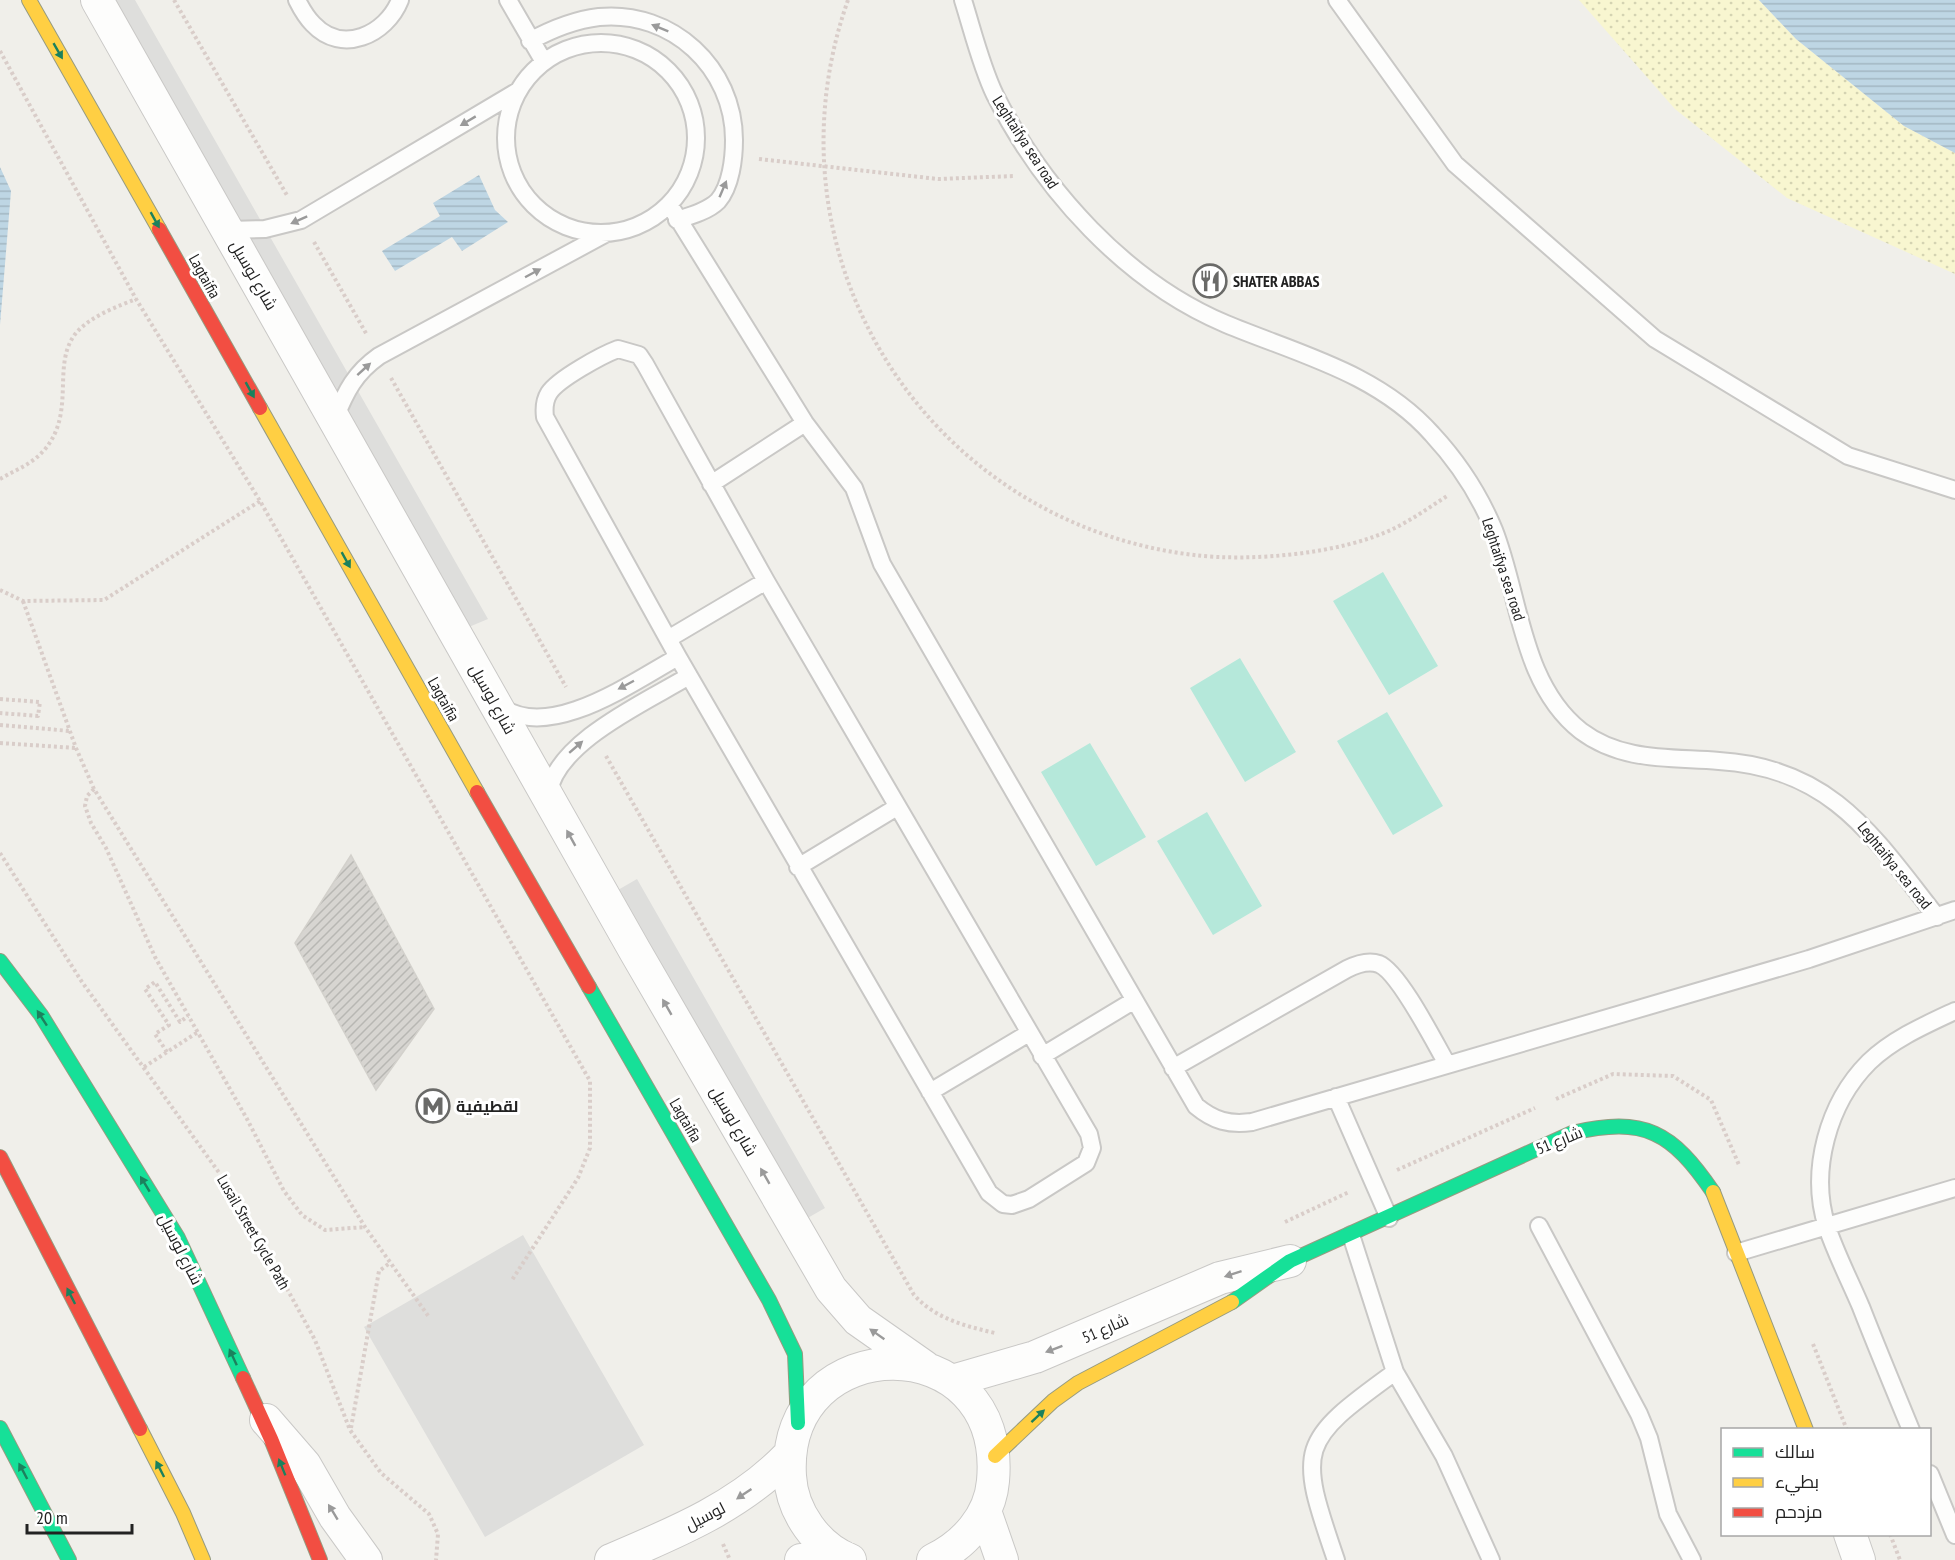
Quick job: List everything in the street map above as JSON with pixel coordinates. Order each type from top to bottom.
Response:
[{"type":"main road","name":"Lagtaifia","points":[[29,0],[501,834],[770,1300],[795,1354],[798,1423]]},
{"type":"main road","name":"شارع لوسيل","points":[[0,960],[41,1015],[178,1238],[258,1410],[320,1560]]},
{"type":"main road","name":"شارع 51","points":[[995,1456],[1053,1401],[1078,1383],[1104,1367],[1230,1303],[1290,1261],[1572,1133],[1596,1126],[1622,1125],[1649,1131],[1674,1142],[1694,1162],[1713,1193],[1805,1428]]},
{"type":"main road","points":[[0,1157],[183,1513],[203,1560]]},
{"type":"main road","points":[[0,1428],[69,1560]]},
{"type":"street","name":"شارع لوسيل","points":[[97,0],[493,701],[831,1289],[858,1320],[938,1374],[973,1401],[989,1427],[995,1456],[992,1492],[985,1511],[970,1534],[950,1552],[933,1560]]},
{"type":"street","name":"شارع 51","points":[[938,1374],[1035,1357],[1220,1278],[1290,1261]]},
{"type":"street","points":[[846,1558],[819,1540],[801,1516],[790,1487],[788,1456],[798,1423],[814,1398],[837,1378],[865,1366],[895,1362],[938,1374]]},
{"type":"street","points":[[258,1410],[305,1465],[335,1517],[366,1560]]},
{"type":"street","name":"لوسيل","points":[[612,1560],[695,1523],[738,1499],[767,1478],[788,1456]]},
{"type":"street","points":[[985,1511],[1002,1560]]},
{"type":"street","points":[[1851,1536],[1859,1560]]},
{"type":"street","points":[[801,1560],[846,1558]]},
{"type":"lane","points":[[297,0],[313,25],[326,34],[340,39],[356,39],[372,34],[390,19],[400,0]]},
{"type":"lane","points":[[508,0],[544,62]]},
{"type":"lane","name":"Leghtaifya sea road","points":[[963,0],[994,93],[1045,176],[1099,236],[1143,275],[1223,323],[1291,347],[1376,388],[1429,429],[1470,482],[1495,533],[1535,666],[1546,690],[1562,712],[1581,730],[1604,745],[1629,754],[1754,765],[1785,774],[1815,788],[1842,805],[1867,827],[1937,917]]},
{"type":"lane","points":[[1337,0],[1455,164],[1655,339],[1848,456],[1955,490]]},
{"type":"lane","points":[[530,41],[575,21],[600,17],[626,18],[674,33],[706,60],[725,90],[734,122],[734,156],[725,187],[717,202],[677,220]]},
{"type":"lane","points":[[228,230],[265,229],[301,220],[518,91],[544,62],[563,51],[584,45],[606,43],[627,47],[647,55],[665,68],[680,84],[690,103],[696,124],[696,146],[692,167],[682,187],[669,204],[640,225],[606,234],[379,356],[362,368],[348,385],[335,418]]},
{"type":"lane","points":[[518,91],[510,110],[506,150],[510,170],[519,189],[532,205],[566,227],[606,234]]},
{"type":"lane","points":[[669,204],[805,423],[854,488],[887,574],[1133,1001],[1196,1106],[1208,1116],[1222,1122],[1252,1122],[1809,959],[1955,910]]},
{"type":"lane","points":[[618,349],[639,355],[766,581],[1089,1134],[1092,1148],[1090,1156],[1080,1168],[1021,1204],[1003,1204],[989,1193],[678,657],[545,417],[545,400],[555,386],[608,352],[618,349]]},
{"type":"lane","points":[[711,484],[805,423]]},
{"type":"lane","points":[[668,639],[766,581]]},
{"type":"lane","points":[[493,701],[506,710],[524,715],[542,717],[579,711],[678,657]]},
{"type":"lane","points":[[548,796],[549,783],[567,755],[592,734],[689,676]]},
{"type":"lane","points":[[798,867],[897,807]]},
{"type":"lane","points":[[1173,1068],[1347,969],[1369,962],[1380,965],[1396,980],[1447,1064]]},
{"type":"lane","points":[[1042,1056],[1133,1001]]},
{"type":"lane","points":[[1910,1428],[1827,1226],[1821,1176],[1824,1145],[1834,1115],[1849,1087],[1869,1062],[1894,1042],[1955,1011]]},
{"type":"lane","points":[[930,1092],[1029,1033]]},
{"type":"lane","points":[[1336,1097],[1389,1218]]},
{"type":"lane","points":[[1736,1253],[1955,1188]]},
{"type":"lane","points":[[1539,1226],[1639,1414],[1652,1447],[1668,1514],[1692,1560]]},
{"type":"lane","points":[[1351,1234],[1395,1372],[1444,1456],[1485,1558]]},
{"type":"lane","points":[[1336,1560],[1311,1479],[1311,1460],[1316,1442],[1340,1411],[1395,1372]]},
{"type":"lane","points":[[1931,1479],[1955,1535]]},
{"type":"path","points":[[174,0],[379,356],[579,711]]},
{"type":"path","points":[[848,0],[829,67],[824,110],[824,166],[832,228],[841,263],[853,298],[886,364],[913,401],[951,442],[976,464],[1013,491],[1050,512],[1089,529],[1129,543],[1171,552],[1214,557],[1250,558],[1323,549],[1394,529],[1470,482]]},
{"type":"path","points":[[0,51],[136,299],[260,501],[590,1081],[590,1148],[578,1178],[512,1280]]},
{"type":"path","points":[[734,156],[938,179],[1045,176]]},
{"type":"path","points":[[0,478],[33,461],[56,433],[63,411],[64,362],[76,333],[108,310],[136,299]]},
{"type":"path","points":[[0,590],[23,601],[104,600],[260,501]]},
{"type":"path","points":[[23,601],[76,748],[94,789],[365,1227],[429,1317]]},
{"type":"path","points":[[0,699],[40,702],[38,716],[0,713]]},
{"type":"path","points":[[0,725],[70,731]]},
{"type":"path","points":[[592,734],[914,1295],[925,1307],[965,1326]]},
{"type":"path","points":[[0,743],[76,748]]},
{"type":"path","points":[[94,789],[87,796],[86,806],[91,823],[106,848],[155,957],[284,1191],[302,1215],[326,1230],[365,1227]]},
{"type":"path","name":"Lusail Street Cycle Path","points":[[0,853],[82,982],[238,1199],[315,1340],[350,1430],[381,1473],[429,1514],[438,1534],[436,1560]]},
{"type":"path","points":[[167,1052],[155,1034],[169,1025],[145,989],[155,982],[180,1022],[188,1016]]},
{"type":"path","points":[[144,1067],[198,1032]]},
{"type":"path","points":[[350,1430],[380,1271],[390,1263]]},
{"type":"path","points":[[1891,1536],[1900,1560]]},
{"type":"shaded area","points":[[106,0],[135,0],[488,619],[464,629]]},
{"type":"shaded area","points":[[637,879],[825,1208],[799,1223],[611,894]]},
{"type":"shaded area","points":[[523,1235],[644,1445],[485,1537],[364,1327]]},
{"type":"sand","points":[[1579,0],[1759,0],[1796,39],[1904,126],[1955,153],[1955,274],[1787,198],[1675,109]]},
{"type":"green space","points":[[1383,572],[1438,666],[1389,695],[1333,601]]},
{"type":"green space","points":[[1240,658],[1296,752],[1245,782],[1190,688]]},
{"type":"green space","points":[[1387,712],[1443,806],[1393,835],[1337,741]]},
{"type":"green space","points":[[1090,743],[1146,837],[1096,866],[1041,772]]},
{"type":"green space","points":[[1207,812],[1262,906],[1213,935],[1157,841]]},
{"type":"water","points":[[1759,0],[1955,0],[1955,153],[1904,126],[1796,39]]},
{"type":"water","points":[[0,167],[11,191],[0,325]]},
{"type":"water","points":[[479,175],[495,210],[508,222],[462,251],[452,237],[395,271],[382,251],[440,216],[433,203]]},
{"type":"building","points":[[351,855],[434,1009],[376,1090],[295,943]]},
{"type":"traffic: fast","points":[[0,961],[41,1015],[178,1238],[243,1378]]},
{"type":"traffic: fast","points":[[589,987],[769,1300],[795,1354],[798,1423]]},
{"type":"traffic: fast","points":[[1232,1302],[1290,1261],[1572,1133],[1619,1127],[1638,1128],[1654,1134],[1670,1142],[1684,1155],[1713,1192]]},
{"type":"traffic: fast","points":[[0,1428],[69,1560]]},
{"type":"traffic: slow","points":[[29,0],[159,229]]},
{"type":"traffic: slow","points":[[260,408],[477,792]]},
{"type":"traffic: slow","points":[[1713,1192],[1805,1428]]},
{"type":"traffic: slow","points":[[995,1456],[1053,1401],[1078,1383],[1232,1302]]},
{"type":"traffic: slow","points":[[140,1429],[183,1513],[203,1560]]},
{"type":"traffic: jam","points":[[159,229],[260,408]]},
{"type":"traffic: jam","points":[[477,792],[589,987]]},
{"type":"traffic: jam","points":[[0,1157],[140,1429]]},
{"type":"traffic: jam","points":[[243,1378],[271,1439],[320,1560]]},
{"type":"place","name":"SHATER ABBAS","points":[[1210,281]]},
{"type":"place","name":"لقطيفية","points":[[433,1106]]}]
